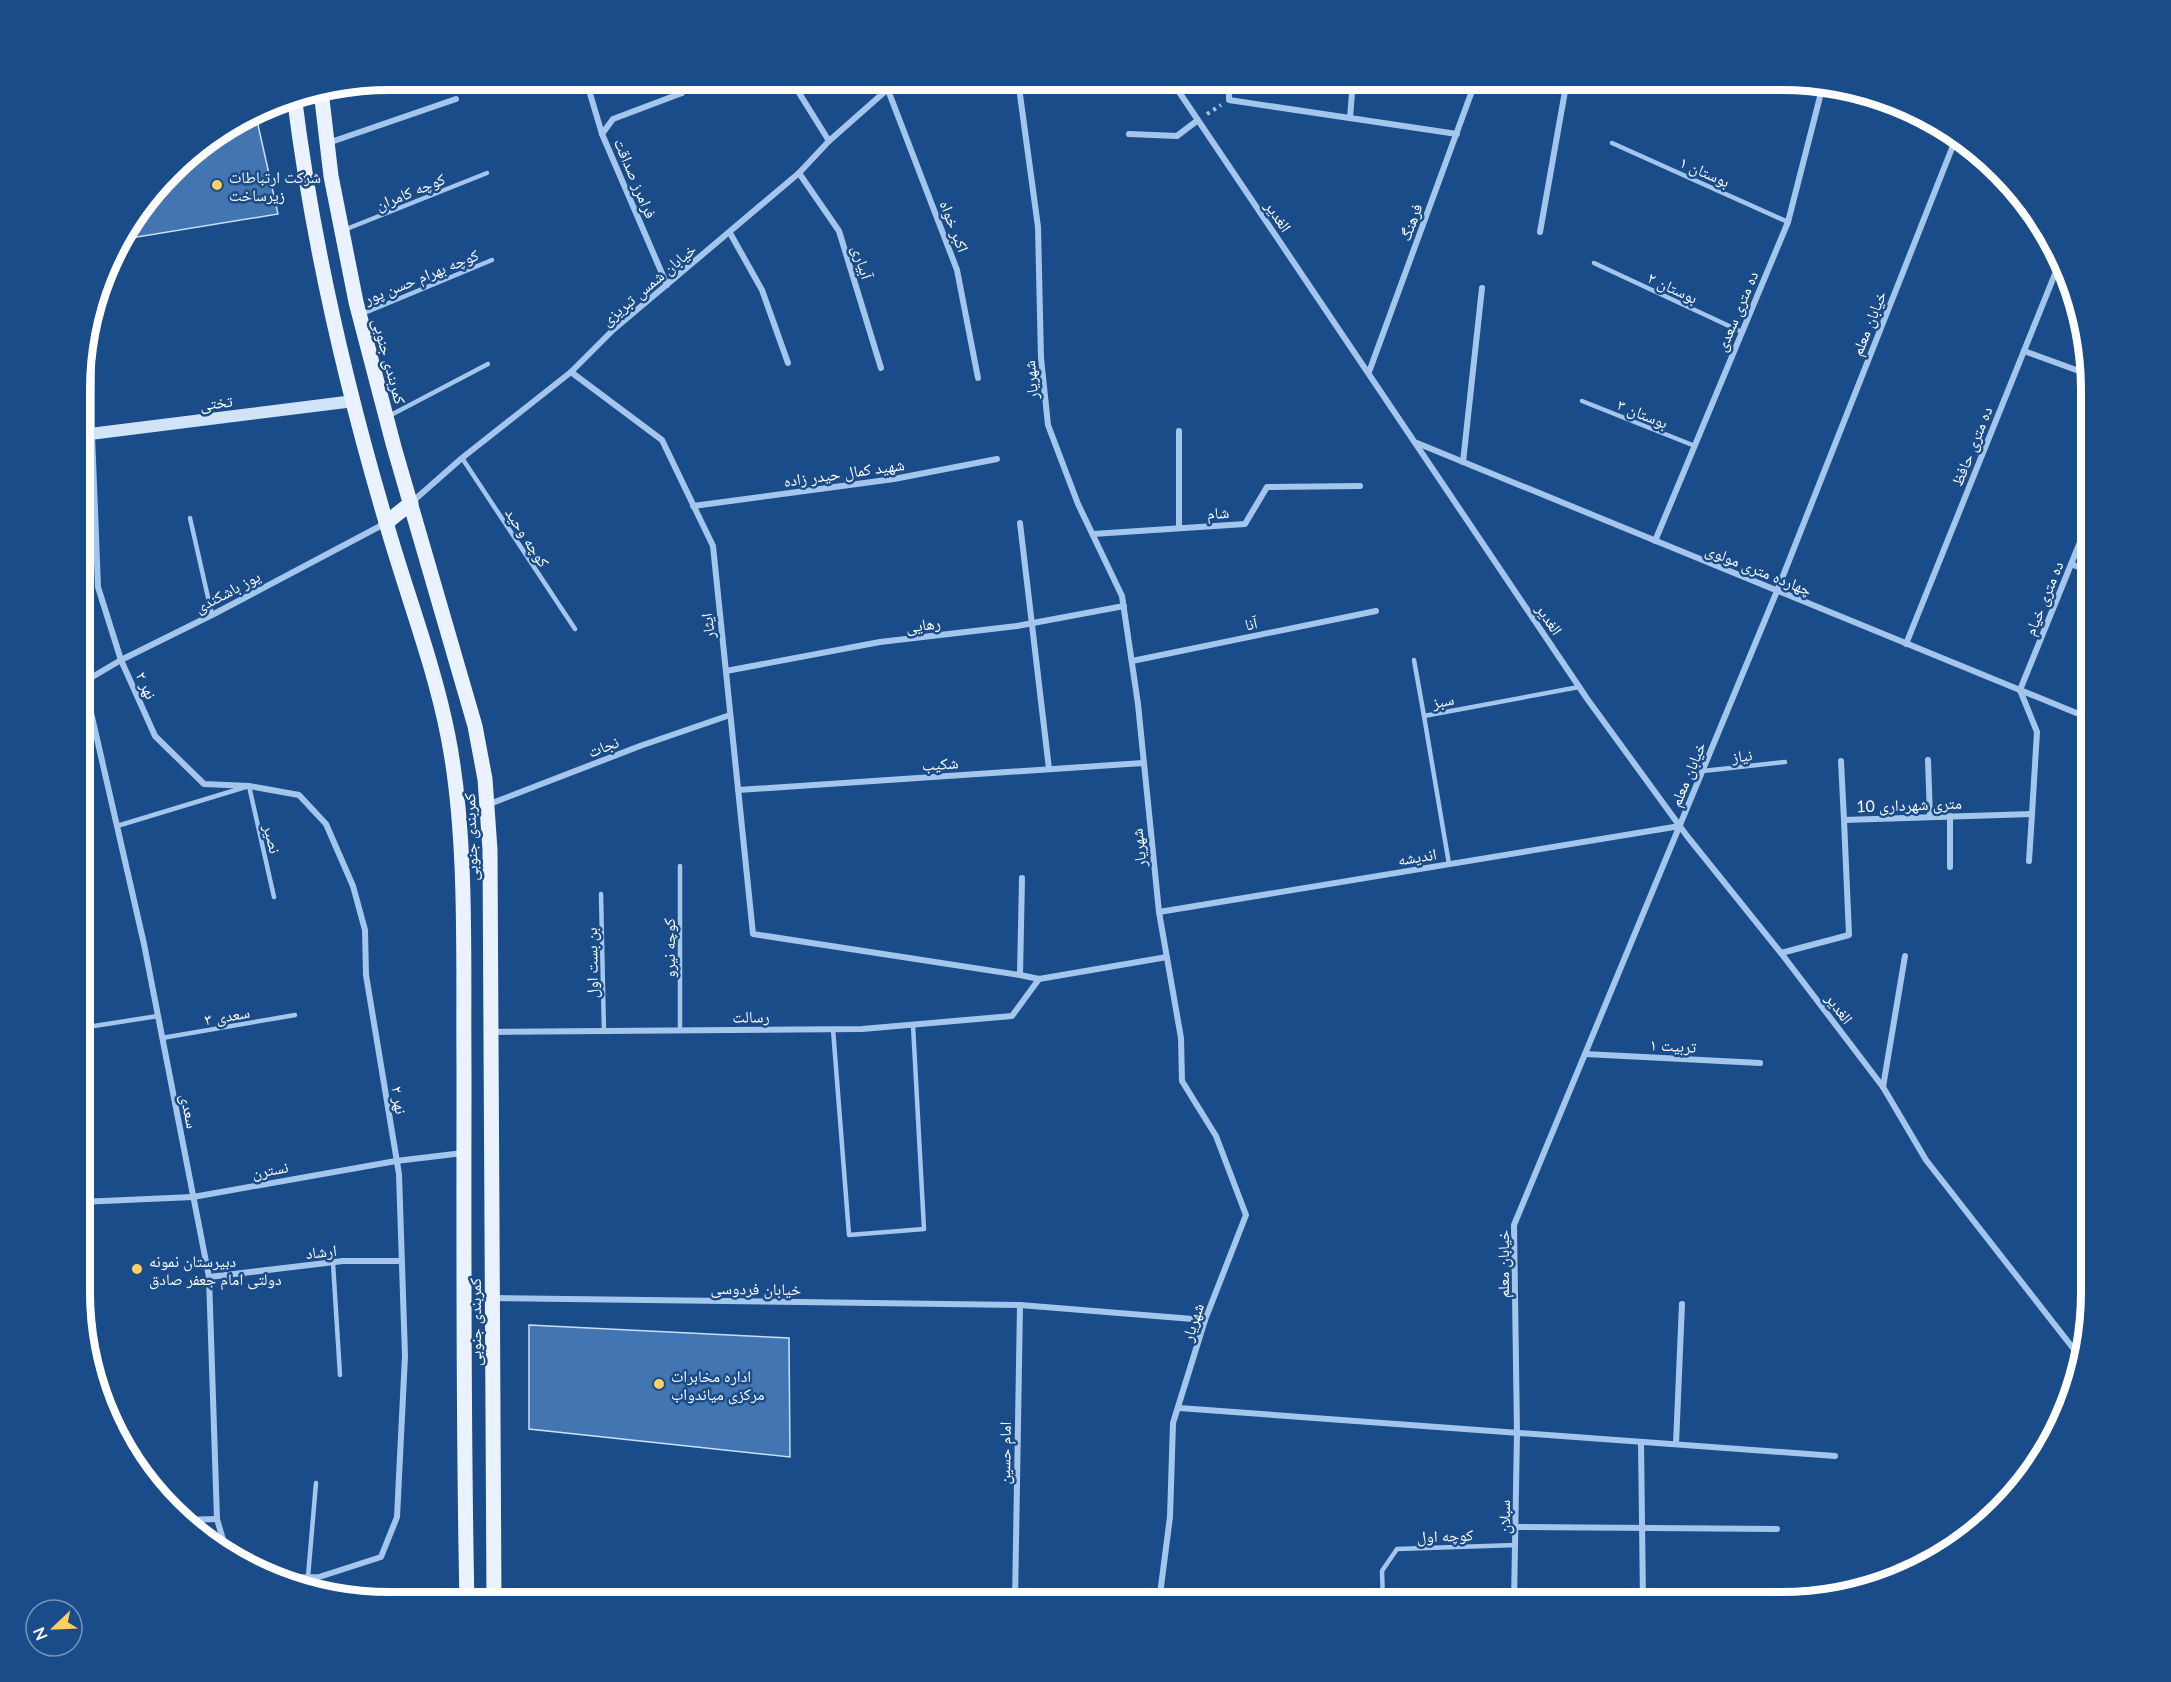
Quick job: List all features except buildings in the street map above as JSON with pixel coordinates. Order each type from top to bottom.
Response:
[{"type":"main road","name":"کمربندی جنوبی","points":[[322,98],[327,144],[359,315],[475,726],[485,779],[490,850],[494,1592]]},
{"type":"main road","name":"کمربندی جنوبی","points":[[295,106],[305,185],[354,401],[386,523],[448,735],[456,791],[461,876],[467,1592]]},
{"type":"main road","name":"تختی","points":[[90,435],[354,401]]},
{"type":"main road","points":[[386,523],[411,503]]},
{"type":"street","name":"فرامرز صداقت","points":[[589,90],[602,134],[667,285]]},
{"type":"street","points":[[602,134],[613,119],[682,93],[681,90]]},
{"type":"street","points":[[797,90],[829,141]]},
{"type":"street","name":"خیابان شمس تبریزی","points":[[411,503],[462,458],[571,372],[613,330],[800,173],[829,141],[888,90]]},
{"type":"street","name":"اکبر خواه","points":[[888,90],[957,270],[978,378]]},
{"type":"street","name":"شهریار","points":[[1018,90],[1038,228],[1041,358],[1048,425],[1093,534],[1122,596],[1132,661],[1159,912],[1181,1038],[1182,1081],[1216,1136],[1246,1215],[1205,1320],[1173,1423],[1170,1517],[1160,1592]]},
{"type":"street","name":"الغدیر","points":[[1178,90],[1579,687],[1680,826],[1781,953],[1882,1087],[1926,1160],[2075,1350]]},
{"type":"street","points":[[1229,90],[1229,100],[1457,134]]},
{"type":"street","points":[[1350,118],[1352,90]]},
{"type":"street","name":"فرهنگ","points":[[1369,372],[1472,90]]},
{"type":"street","points":[[1540,231],[1566,90]]},
{"type":"street","name":"ده متری سعدی","points":[[1655,541],[1788,222],[1821,93]]},
{"type":"street","points":[[327,144],[456,99]]},
{"type":"street","points":[[1129,134],[1177,136],[1198,120]]},
{"type":"street","name":"خیابان معلم","points":[[1517,1433],[1514,1225],[1777,591],[1953,145]]},
{"type":"street","name":"آبیاری","points":[[800,173],[839,231],[881,368]]},
{"type":"street","points":[[730,233],[762,290],[788,363]]},
{"type":"street","name":"ده متری حافظ","points":[[1906,644],[2056,271]]},
{"type":"street","points":[[1463,462],[1482,288]]},
{"type":"street","points":[[2024,351],[2080,371]]},
{"type":"street","name":"ایثار","points":[[571,372],[662,440],[712,546],[753,934],[1020,975]]},
{"type":"street","points":[[1179,431],[1179,528]]},
{"type":"street","name":"چهارده متری مولوی","points":[[1416,443],[2081,715]]},
{"type":"street","name":"شهید کمال حیدر زاده","points":[[693,506],[894,479],[997,459]]},
{"type":"street","name":"نهر ۲","points":[[90,476],[98,587],[121,660],[155,736],[204,784],[249,786],[299,795],[326,824],[353,886],[365,930],[366,975],[396,1161],[402,1262],[405,1356],[397,1517],[381,1557],[319,1577],[298,1577]]},
{"type":"street","name":"شام","points":[[1093,534],[1245,524],[1267,487],[1360,486]]},
{"type":"street","name":"یوز باشکندی","points":[[90,679],[121,660],[212,615],[386,523]]},
{"type":"street","points":[[1020,523],[1049,769]]},
{"type":"street","name":"ده متری خیام","points":[[2020,690],[2081,541]]},
{"type":"street","points":[[2072,564],[2081,568]]},
{"type":"street","name":"رهایی","points":[[726,671],[880,642],[1032,624],[1124,606]]},
{"type":"street","name":"آنا","points":[[1132,661],[1376,611]]},
{"type":"street","points":[[2020,690],[2037,732],[2028,861]]},
{"type":"street","name":"سعدی","points":[[90,712],[158,1016],[208,1277],[217,1519],[223,1540]]},
{"type":"street","name":"نجات","points":[[487,805],[640,746],[730,715]]},
{"type":"street","points":[[1928,760],[1930,817]]},
{"type":"street","points":[[1841,761],[1844,820],[2032,814]]},
{"type":"street","name":"شکیب","points":[[738,790],[1143,763]]},
{"type":"street","points":[[1950,816],[1950,867]]},
{"type":"street","name":"10 متری شهرداری","points":[[1781,953],[1849,934],[1844,820],[1985,816]]},
{"type":"street","name":"اندیشه","points":[[1159,912],[1680,826]]},
{"type":"street","points":[[1022,878],[1020,975],[1039,979],[1167,957]]},
{"type":"street","points":[[1882,1087],[1905,956]]},
{"type":"street","name":"رسالت","points":[[490,1032],[833,1029],[913,1025],[1012,1016],[1039,979]]},
{"type":"street","name":"تربیت ۱","points":[[1585,1054],[1760,1063]]},
{"type":"street","name":"نسترن","points":[[90,1202],[193,1197],[396,1161],[464,1153]]},
{"type":"street","name":"ارشاد","points":[[208,1277],[333,1263],[402,1262]]},
{"type":"street","name":"خیابان فردوسی","points":[[492,1298],[1020,1305],[1205,1320]]},
{"type":"street","points":[[1676,1444],[1682,1304]]},
{"type":"street","name":"امام حسین","points":[[1015,1592],[1020,1305]]},
{"type":"street","points":[[1179,1408],[1834,1456]]},
{"type":"street","name":"سبلان","points":[[1514,1592],[1517,1433]]},
{"type":"street","points":[[1641,1442],[1643,1592]]},
{"type":"street","points":[[195,1520],[217,1519]]},
{"type":"street","points":[[1516,1527],[1777,1529]]},
{"type":"lane","name":"بوستان ۱","points":[[1612,143],[1788,222]]},
{"type":"lane","name":"کوچه کامران","points":[[342,231],[488,173]]},
{"type":"lane","name":"کوچه بهرام حسن پور","points":[[359,315],[492,260]]},
{"type":"lane","name":"بوستان ۲","points":[[1594,263],[1742,332]]},
{"type":"lane","points":[[387,417],[488,364]]},
{"type":"lane","name":"بوستان ۳","points":[[1582,401],[1695,446]]},
{"type":"lane","name":"کوچه وحید","points":[[462,458],[575,629]]},
{"type":"lane","points":[[190,518],[212,615]]},
{"type":"lane","points":[[1414,660],[1424,716]]},
{"type":"lane","name":"سبز","points":[[1449,864],[1424,716],[1579,687]]},
{"type":"lane","name":"نیاز","points":[[1703,771],[1785,762]]},
{"type":"lane","points":[[117,826],[249,786]]},
{"type":"lane","name":"نصیر","points":[[249,786],[274,897]]},
{"type":"lane","name":"کوچه نیرو","points":[[680,866],[680,1030]]},
{"type":"lane","name":"بن بست اول","points":[[601,894],[604,1032]]},
{"type":"lane","name":"سعدی ۳","points":[[162,1038],[295,1015]]},
{"type":"lane","points":[[90,1027],[158,1016]]},
{"type":"lane","points":[[833,1029],[849,1235],[924,1228],[913,1025]]},
{"type":"lane","points":[[333,1263],[340,1375]]},
{"type":"lane","points":[[308,1577],[316,1483]]},
{"type":"lane","name":"کوچه اول","points":[[1383,1592],[1382,1571],[1397,1549],[1516,1545]]},
{"type":"path","points":[[1198,120],[1229,100]]},
{"type":"place","name":"شرکت ارتباطات زیرساخت","points":[[217,185]]},
{"type":"place","name":"دبیرستان نمونه دولتی امام جعفر صادق","points":[[137,1269]]},
{"type":"place","name":"اداره مخابرات مرکزی میاندواب","points":[[659,1384]]}]
